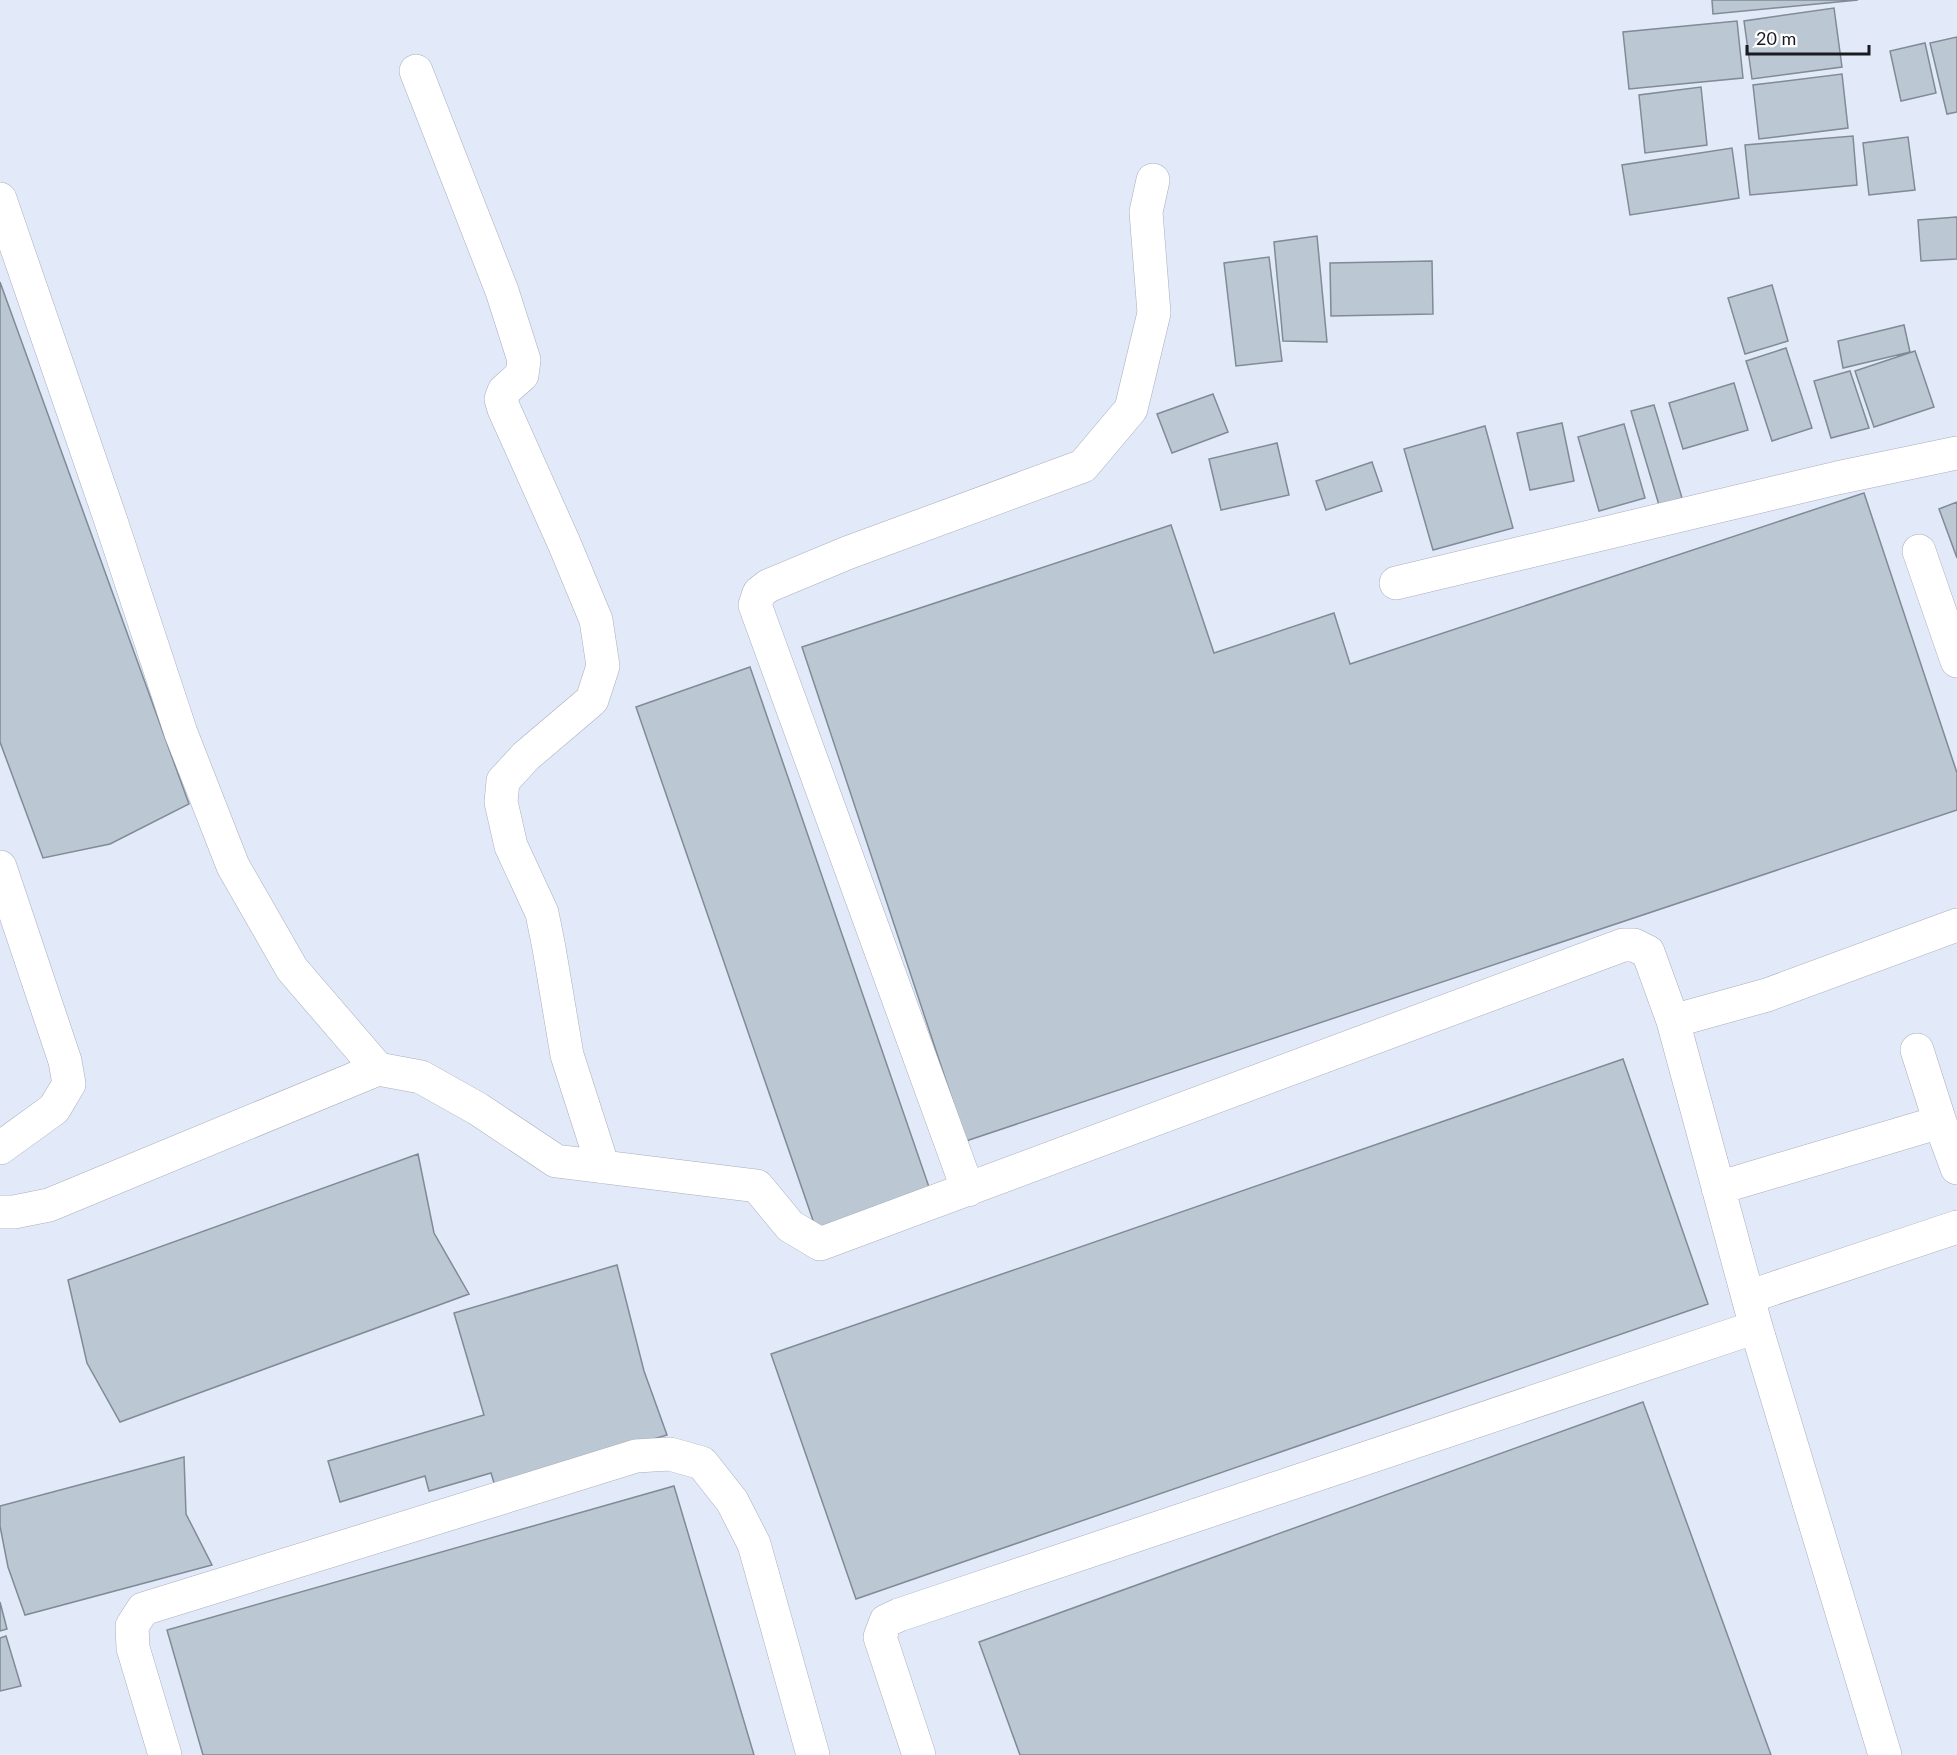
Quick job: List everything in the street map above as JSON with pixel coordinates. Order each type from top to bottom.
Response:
[{"type":"street","points":[[416,71],[502,291],[524,360],[522,375],[504,391],[501,399],[504,409],[596,620],[603,666],[592,700],[526,756],[503,781],[501,802],[511,846],[542,913],[567,1055],[603,1167]]},
{"type":"street","points":[[968,1190],[755,605],[759,592],[768,586],[847,553],[1083,466],[1131,409],[1154,313],[1146,212],[1153,180]]},
{"type":"street","points":[[0,199],[107,509],[181,733],[233,866],[292,969],[378,1069]]},
{"type":"street","points":[[1396,584],[1837,478],[1957,453]]},
{"type":"street","points":[[1919,552],[1957,661]]},
{"type":"street","points":[[0,867],[65,1061],[69,1084],[54,1108],[0,1148]]},
{"type":"street","points":[[1673,1021],[1767,995],[1957,925]]},
{"type":"street","points":[[0,1212],[14,1212],[49,1205],[378,1069],[421,1077],[478,1109],[556,1161],[757,1186],[790,1226],[820,1244],[1623,945],[1634,945],[1648,952],[1673,1021],[1752,1312],[1885,1755]]},
{"type":"street","points":[[1917,1050],[1957,1168]]},
{"type":"street","points":[[1718,1188],[1940,1122]]},
{"type":"street","points":[[919,1755],[880,1637],[886,1622],[899,1615],[1752,1312],[1957,1227]]},
{"type":"street","points":[[165,1755],[134,1648],[132,1626],[143,1609],[636,1456],[670,1454],[702,1463],[732,1501],[754,1544],[813,1755]]},
{"type":"building","points":[[1712,0],[1858,0],[1713,14]]},
{"type":"building","points":[[1834,8],[1842,67],[1752,79],[1744,21]]},
{"type":"building","points":[[1737,21],[1743,78],[1629,89],[1623,32]]},
{"type":"building","points":[[1957,37],[1957,112],[1947,114],[1930,43]]},
{"type":"building","points":[[1925,43],[1936,93],[1901,101],[1890,51]]},
{"type":"building","points":[[1842,74],[1848,128],[1759,139],[1753,85]]},
{"type":"building","points":[[1701,87],[1707,145],[1645,153],[1639,95]]},
{"type":"building","points":[[1853,136],[1857,185],[1750,195],[1745,145]]},
{"type":"building","points":[[1908,137],[1915,190],[1869,195],[1863,143]]},
{"type":"building","points":[[1732,148],[1739,198],[1630,215],[1622,165]]},
{"type":"building","points":[[1957,217],[1957,259],[1921,261],[1918,220]]},
{"type":"building","points":[[1317,236],[1327,342],[1283,341],[1274,242]]},
{"type":"building","points":[[1269,257],[1282,361],[1236,366],[1224,263]]},
{"type":"building","points":[[1432,261],[1433,314],[1331,316],[1330,263]]},
{"type":"building","points":[[0,282],[189,804],[110,844],[43,858],[0,742]]},
{"type":"building","points":[[1772,285],[1788,341],[1745,354],[1728,298]]},
{"type":"building","points":[[1904,325],[1910,352],[1843,368],[1838,341]]},
{"type":"building","points":[[1786,348],[1812,428],[1772,441],[1746,361]]},
{"type":"building","points":[[1915,351],[1934,407],[1874,427],[1855,371]]},
{"type":"building","points":[[1850,371],[1869,428],[1831,438],[1814,381]]},
{"type":"building","points":[[1734,383],[1748,430],[1683,449],[1669,403]]},
{"type":"building","points":[[1213,394],[1228,432],[1172,453],[1157,414]]},
{"type":"building","points":[[1654,405],[1682,498],[1659,505],[1631,411]]},
{"type":"building","points":[[1562,423],[1574,481],[1530,490],[1517,433]]},
{"type":"building","points":[[1624,424],[1645,498],[1599,511],[1578,437]]},
{"type":"building","points":[[1485,426],[1513,528],[1433,550],[1404,449]]},
{"type":"building","points":[[1277,443],[1289,495],[1221,510],[1209,459]]},
{"type":"building","points":[[1372,462],[1382,491],[1326,510],[1316,481]]},
{"type":"building","points":[[1864,493],[1957,773],[1957,810],[966,1141],[802,647],[1171,525],[1214,653],[1334,613],[1350,664]]},
{"type":"building","points":[[1957,502],[1957,558],[1939,509]]},
{"type":"building","points":[[750,667],[930,1190],[816,1229],[636,707]]},
{"type":"building","points":[[1623,1059],[1708,1304],[856,1599],[771,1354]]},
{"type":"building","points":[[418,1154],[434,1233],[469,1294],[120,1422],[87,1363],[68,1280]]},
{"type":"building","points":[[617,1265],[644,1371],[667,1435],[495,1486],[491,1473],[429,1491],[425,1476],[340,1502],[328,1461],[484,1415],[454,1313]]},
{"type":"building","points":[[1643,1402],[1771,1755],[1020,1755],[979,1642]]},
{"type":"building","points":[[184,1457],[186,1514],[212,1565],[25,1615],[8,1567],[0,1526],[0,1506]]},
{"type":"building","points":[[674,1486],[754,1755],[203,1755],[167,1630]]},
{"type":"building","points":[[0,1602],[7,1629],[0,1631]]},
{"type":"building","points":[[6,1636],[21,1686],[0,1691],[0,1638]]}]
